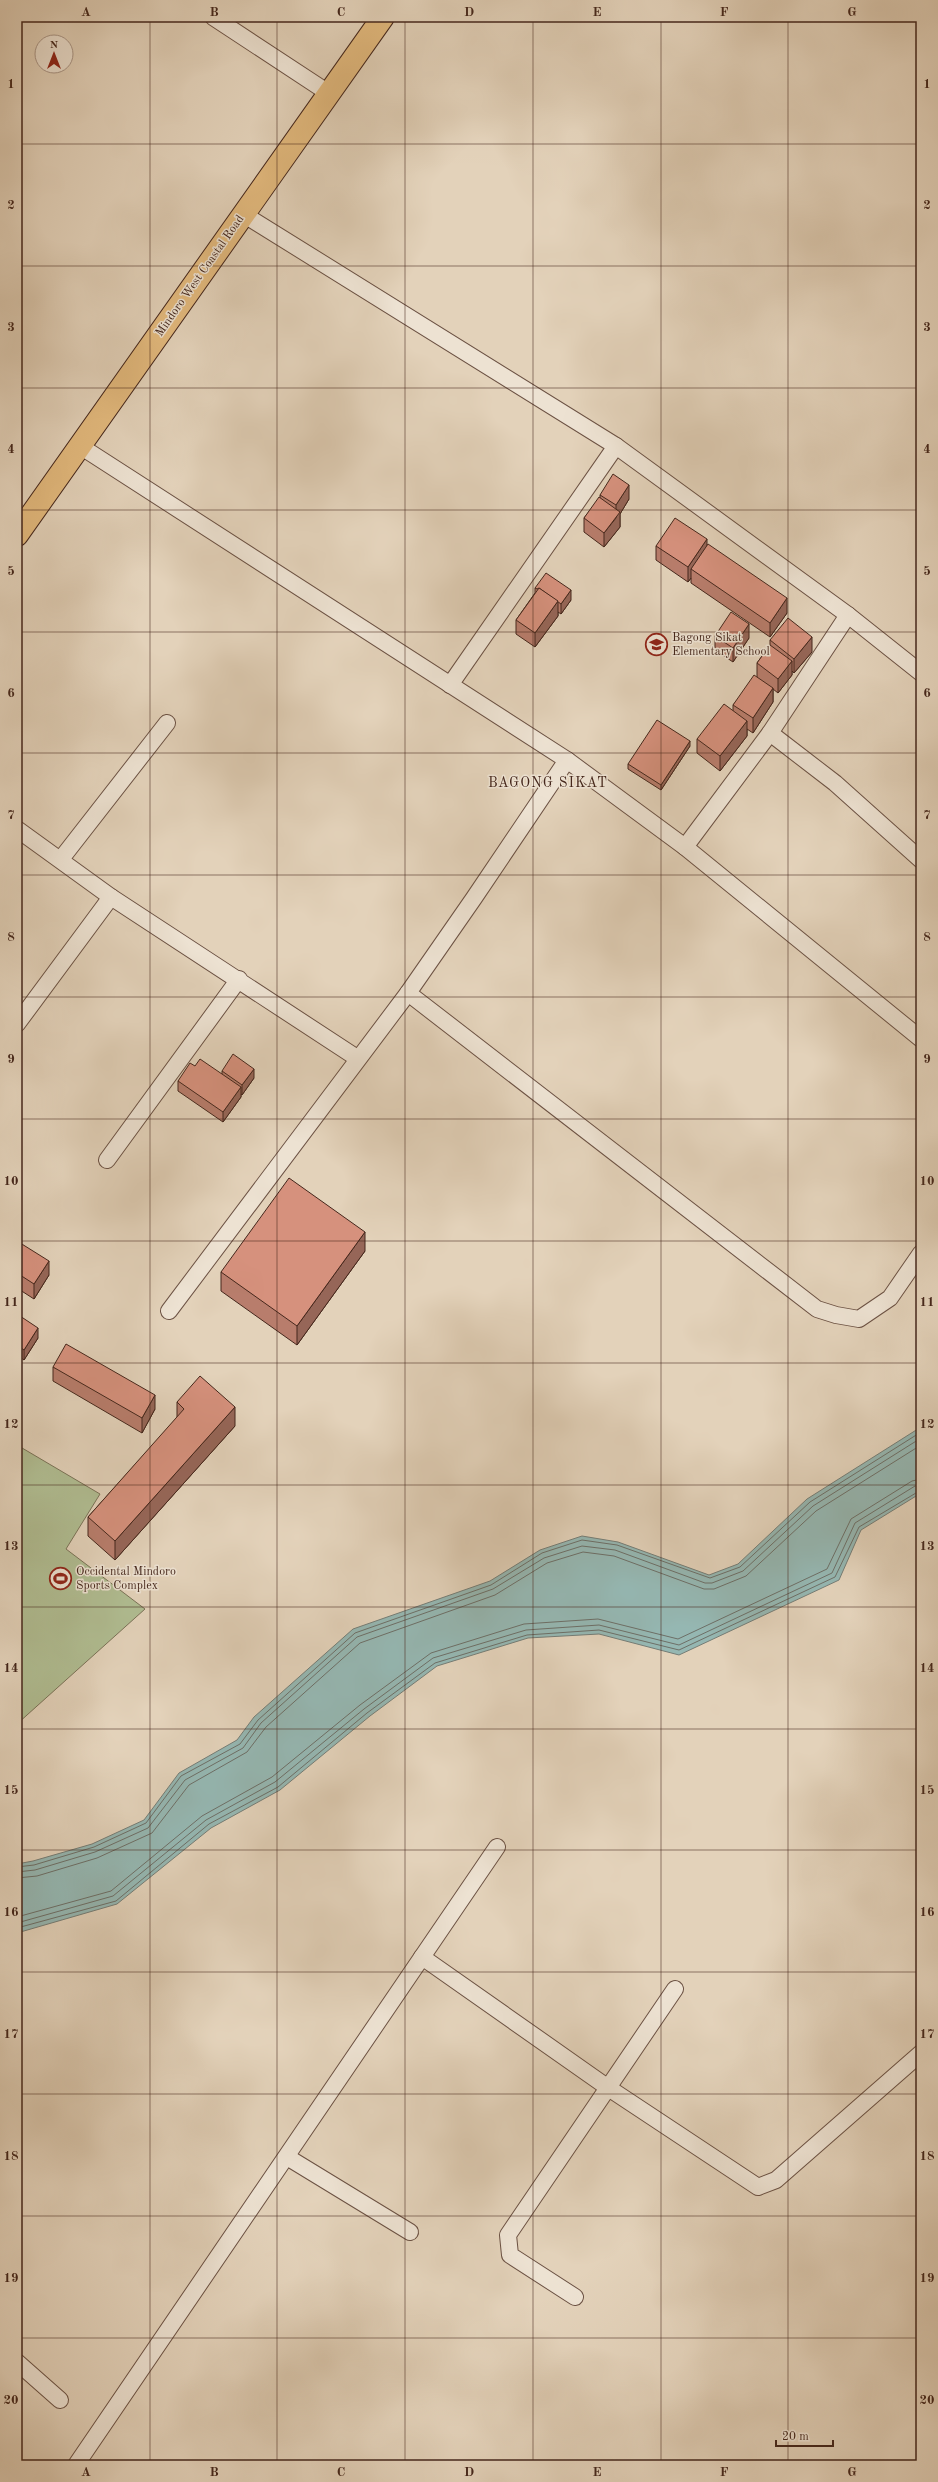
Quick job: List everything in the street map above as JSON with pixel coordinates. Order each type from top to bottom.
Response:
[{"type":"main road","name":"Mindoro West Coastal Road","points":[[17,535],[383,17]]},
{"type":"street","points":[[213,17],[330,94]]},
{"type":"street","points":[[243,214],[616,446],[848,616],[921,673]]},
{"type":"street","points":[[80,446],[567,760],[685,847],[921,1039]]},
{"type":"street","points":[[450,685],[616,446]]},
{"type":"street","points":[[685,847],[770,733],[848,616]]},
{"type":"street","points":[[61,858],[167,723]]},
{"type":"street","points":[[770,733],[835,783],[921,860]]},
{"type":"street","points":[[169,1311],[357,1058],[408,993],[567,760]]},
{"type":"street","points":[[17,829],[61,858],[111,897],[239,979],[357,1058]]},
{"type":"street","points":[[17,1024],[111,897]]},
{"type":"street","points":[[107,1160],[239,979]]},
{"type":"street","points":[[408,993],[817,1309],[836,1316],[859,1319],[890,1298],[921,1253]]},
{"type":"street","points":[[76,2465],[497,1847]]},
{"type":"street","points":[[422,1957],[607,2088],[758,2187],[776,2180],[921,2053]]},
{"type":"street","points":[[575,2297],[510,2255],[508,2235],[675,1989]]},
{"type":"street","points":[[287,2157],[410,2232]]},
{"type":"street","points":[[17,2362],[60,2400]]},
{"type":"green space","name":"Occidental Mindoro Sports Complex","points":[[17,1445],[100,1494],[66,1549],[145,1609],[17,1724]]},
{"type":"water","points":[[921,1427],[921,1493],[861,1530],[839,1580],[679,1655],[599,1634],[528,1638],[437,1666],[370,1716],[280,1790],[211,1828],[117,1904],[17,1933],[17,1864],[33,1861],[92,1844],[144,1820],[179,1773],[237,1740],[254,1717],[353,1629],[490,1581],[540,1550],[582,1536],[618,1542],[709,1575],[738,1564],[807,1499]]},
{"type":"building","points":[[613,474],[629,485],[616,505],[600,495]]},
{"type":"building","points":[[599,497],[620,512],[604,533],[584,518]]},
{"type":"building","points":[[675,518],[707,539],[688,567],[656,546]]},
{"type":"building","points":[[708,544],[787,598],[770,623],[691,569]]},
{"type":"building","points":[[546,573],[571,590],[561,604],[539,588],[535,588]]},
{"type":"building","points":[[539,588],[558,601],[535,633],[516,620]]},
{"type":"building","points":[[731,612],[749,624],[733,648],[715,636]]},
{"type":"building","points":[[788,618],[812,637],[794,659],[770,640]]},
{"type":"building","points":[[770,645],[792,661],[778,679],[757,663]]},
{"type":"building","points":[[754,675],[773,688],[753,718],[733,705]]},
{"type":"building","points":[[724,704],[747,721],[720,756],[697,739]]},
{"type":"building","points":[[657,720],[690,741],[661,785],[628,764]]},
{"type":"building","points":[[233,1054],[254,1069],[242,1085],[222,1071]]},
{"type":"building","points":[[200,1059],[241,1087],[223,1112],[178,1081],[190,1063],[195,1066]]},
{"type":"building","points":[[289,1178],[365,1232],[297,1326],[221,1272]]},
{"type":"building","points":[[17,1241],[49,1261],[34,1284],[17,1273]]},
{"type":"building","points":[[17,1314],[38,1328],[24,1350],[17,1345]]},
{"type":"building","points":[[66,1344],[155,1395],[142,1418],[53,1367]]},
{"type":"building","points":[[200,1376],[235,1407],[115,1541],[88,1517],[184,1409],[177,1402]]},
{"type":"place","name":"Bagong Sikat Elementary School","points":[[656,645]]},
{"type":"place","name":"Occidental Mindoro Sports Complex","points":[[61,1579]]},
{"type":"district","name":"BAGONG SIKAT","points":[[548,783]]}]
